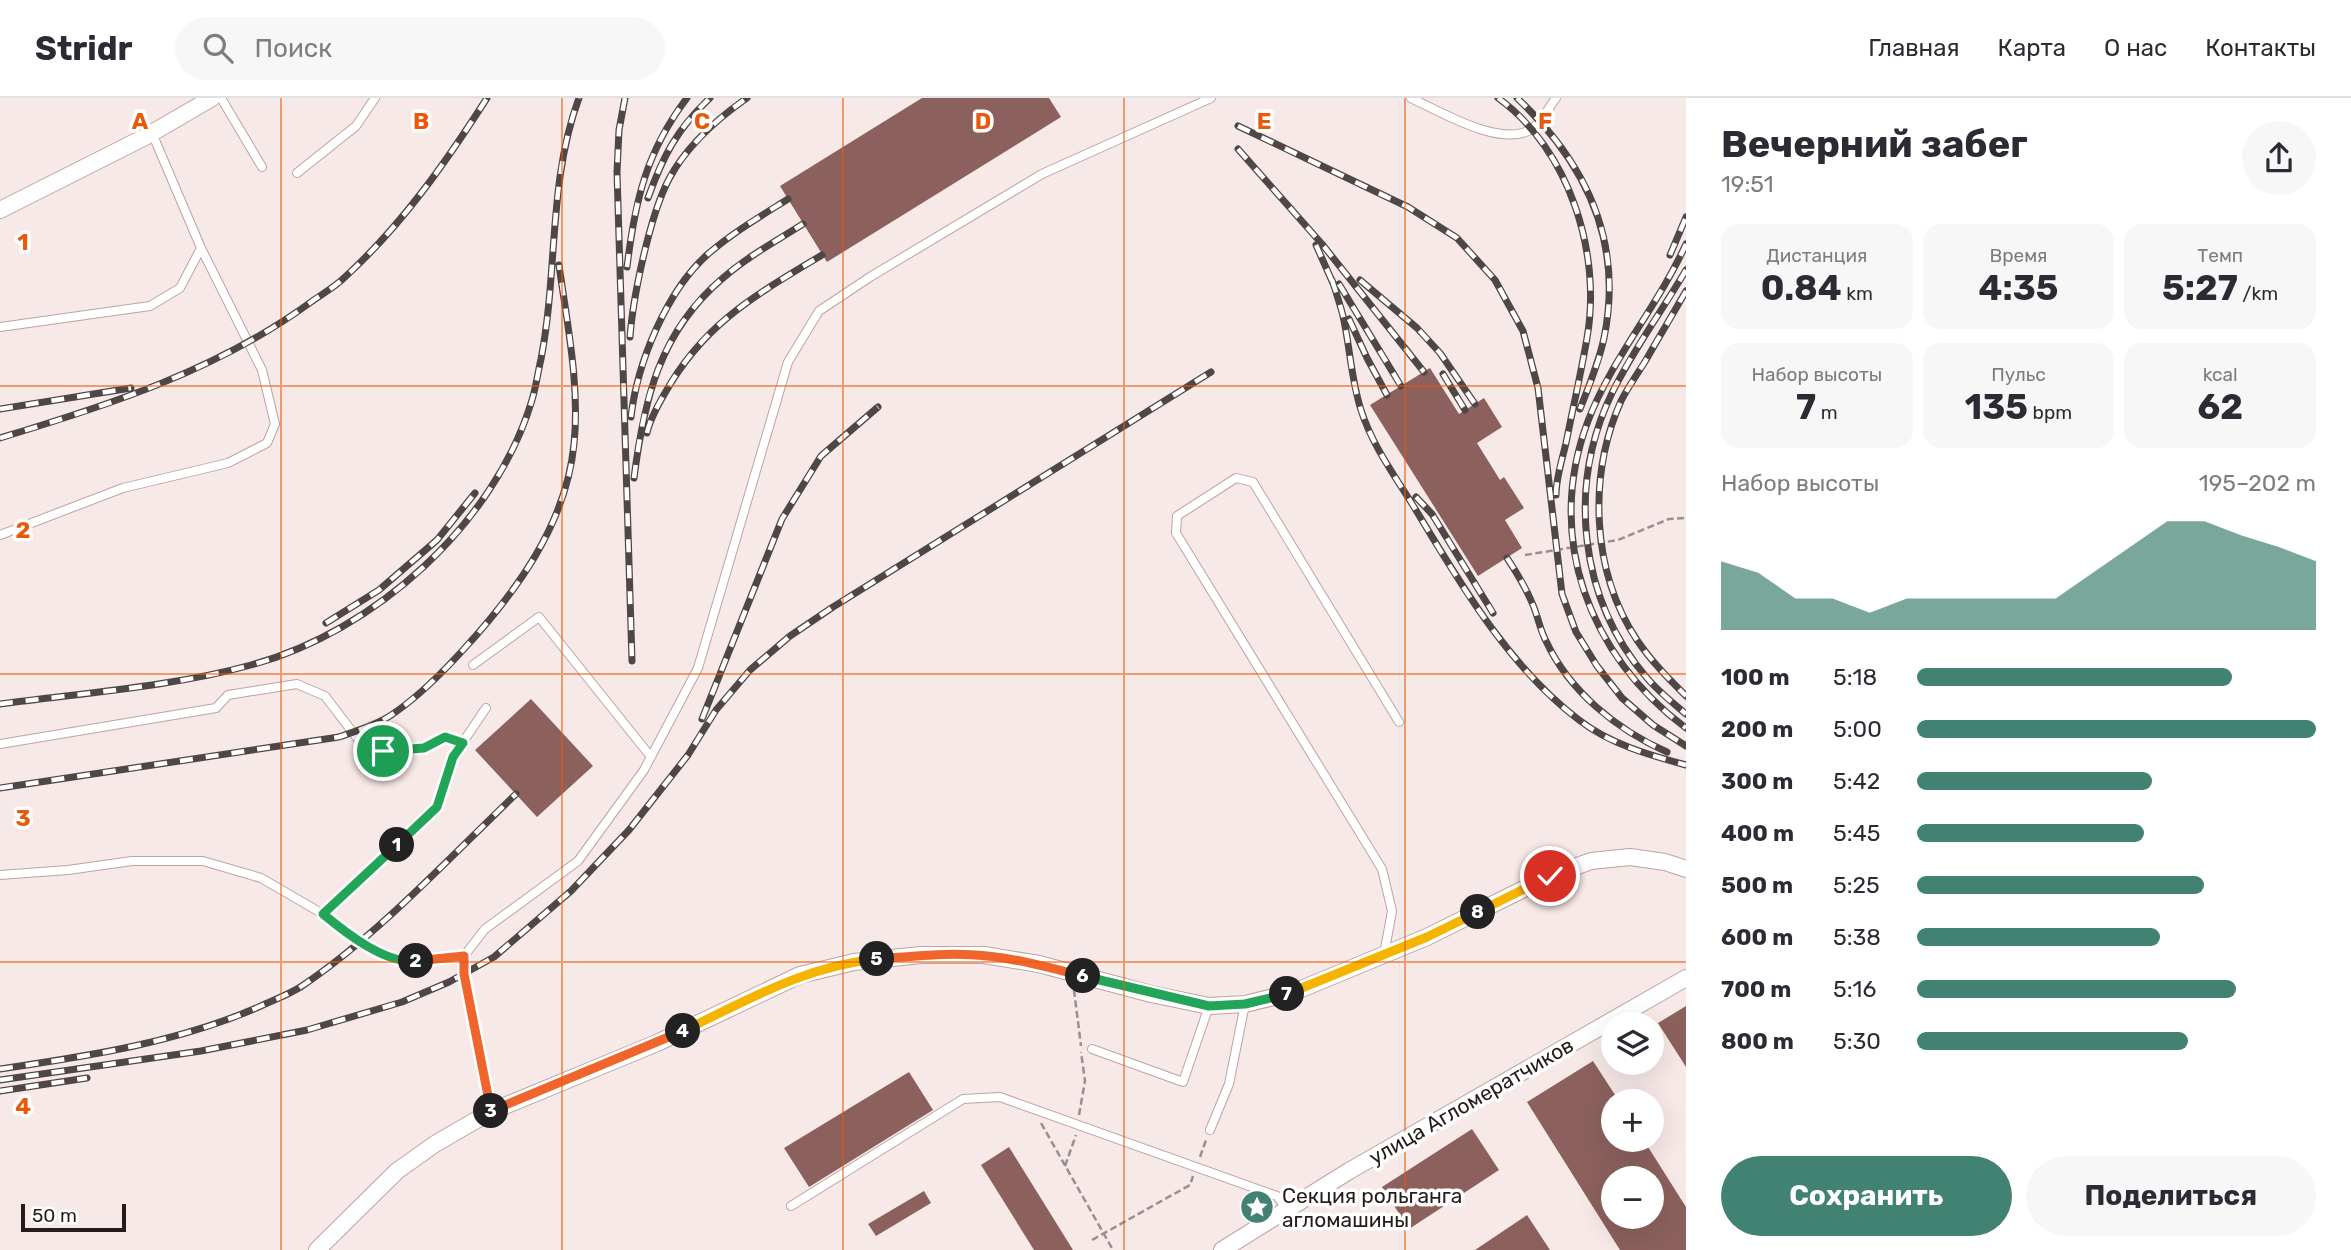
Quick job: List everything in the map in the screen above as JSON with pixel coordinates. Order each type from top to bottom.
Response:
[{"type":"street","points":[[0,210],[152,133],[212,98]]},
{"type":"street","points":[[317,1250],[397,1171],[435,1144],[489,1112],[657,1043],[800,975],[854,962],[920,955],[985,955],[1039,964],[1209,1006],[1245,1004],[1294,992],[1384,955],[1427,937],[1550,876],[1591,861],[1629,857],[1665,862],[1686,869]]},
{"type":"street","name":"улица Агломератчиков","points":[[1223,1250],[1349,1171],[1686,978]]},
{"type":"lane","points":[[221,98],[262,167]]},
{"type":"lane","points":[[297,173],[356,127],[374,98]]},
{"type":"lane","points":[[489,1112],[464,974],[464,956],[485,929],[578,861],[651,757],[698,668],[788,362],[819,311],[870,277],[1042,174],[1211,98]]},
{"type":"lane","points":[[1411,98],[1479,130],[1510,135],[1532,130],[1556,98]]},
{"type":"lane","points":[[0,535],[123,488],[228,463],[267,443],[275,424],[262,370],[201,248],[152,133]]},
{"type":"lane","points":[[0,327],[150,306],[180,288],[201,248]]},
{"type":"lane","points":[[1384,955],[1392,911],[1382,869],[1176,533],[1177,516],[1236,478],[1253,482],[1399,722]]},
{"type":"lane","points":[[473,665],[539,617],[651,757]]},
{"type":"lane","points":[[0,744],[216,708],[228,695],[297,684],[325,696],[360,742],[383,751],[424,748],[445,737],[463,743]]},
{"type":"lane","points":[[323,914],[437,807],[453,757],[486,708]]},
{"type":"lane","points":[[0,875],[68,870],[132,861],[202,861],[261,878],[323,914],[354,939],[403,962],[464,956]]},
{"type":"lane","points":[[1210,1130],[1229,1084],[1245,1004]]},
{"type":"lane","points":[[1092,1049],[1183,1082],[1209,1006]]},
{"type":"lane","points":[[790,1206],[964,1099],[1000,1097],[1277,1196],[1287,1210]]},
{"type":"path","points":[[1525,555],[1618,540],[1669,519],[1686,518]]},
{"type":"path","points":[[1065,1166],[1077,1125],[1085,1081],[1074,988],[1079,975]]},
{"type":"path","points":[[1039,1120],[1113,1250]]},
{"type":"path","points":[[1092,1240],[1190,1185],[1210,1130]]},
{"type":"shaded area","points":[[0,98],[1686,98],[1686,1250],[0,1250]]},
{"type":"building","points":[[922,98],[1049,98],[1061,117],[827,262],[780,186]]},
{"type":"building","points":[[1430,368],[1459,414],[1484,398],[1502,427],[1477,443],[1500,480],[1504,477],[1524,508],[1505,520],[1522,548],[1478,576],[1370,405]]},
{"type":"building","points":[[531,699],[593,766],[537,817],[475,750]]},
{"type":"building","points":[[1686,1006],[1686,1067],[1664,1032],[1664,1019]]},
{"type":"building","points":[[1593,1061],[1611,1089],[1601,1089],[1601,1152],[1651,1152],[1660,1166],[1601,1166],[1601,1220],[1527,1102]]},
{"type":"building","points":[[909,1072],[933,1110],[809,1187],[784,1148]]},
{"type":"building","points":[[1472,1129],[1499,1170],[1409,1229],[1382,1187]]},
{"type":"building","points":[[1009,1147],[1073,1250],[1034,1250],[981,1165]]},
{"type":"building","points":[[1664,1172],[1686,1207],[1686,1250],[1620,1250],[1607,1229],[1664,1229]]},
{"type":"building","points":[[924,1191],[931,1203],[876,1236],[868,1224]]},
{"type":"building","points":[[1527,1215],[1550,1250],[1475,1250]]},
{"type":"railway","points":[[0,438],[122,398],[200,366],[275,326],[341,281],[404,214],[456,146],[487,98]]},
{"type":"railway","points":[[0,704],[126,689],[190,679],[251,665],[297,649],[342,627],[384,599],[424,567],[459,530],[490,489],[514,446],[533,395],[546,326],[562,162],[579,98]]},
{"type":"railway","points":[[625,98],[619,130],[617,172],[632,661]]},
{"type":"railway","points":[[627,267],[634,220],[652,158],[661,138],[687,98]]},
{"type":"railway","points":[[648,198],[672,144],[688,121],[710,98]]},
{"type":"railway","points":[[630,337],[644,256],[655,213],[669,179],[703,134],[747,98]]},
{"type":"railway","points":[[1498,98],[1523,119],[1544,145],[1561,174],[1575,205],[1589,272],[1587,338],[1556,495]]},
{"type":"railway","points":[[1517,98],[1563,149],[1594,206],[1603,237],[1609,269],[1609,303],[1602,347],[1580,409]]},
{"type":"railway","points":[[1238,126],[1408,207],[1457,238],[1495,280],[1523,331],[1538,388],[1562,594],[1576,632],[1597,666],[1622,698],[1653,725],[1686,746]]},
{"type":"railway","points":[[1238,149],[1322,244],[1424,372]]},
{"type":"railway","points":[[631,417],[647,351],[667,307],[680,287],[693,269],[717,246],[788,199]]},
{"type":"railway","points":[[1670,255],[1686,217]]},
{"type":"railway","points":[[634,478],[643,421],[658,369],[669,344],[684,321],[701,299],[732,270],[803,224]]},
{"type":"railway","points":[[1686,244],[1598,398],[1588,421],[1576,465],[1571,508],[1574,550],[1584,591],[1601,630],[1624,666],[1652,699],[1686,728]]},
{"type":"railway","points":[[1316,245],[1336,290]]},
{"type":"railway","points":[[647,433],[657,407],[680,369],[714,329],[754,298],[822,255]]},
{"type":"railway","points":[[0,788],[339,737],[390,716],[432,682],[502,605],[535,556],[561,502],[574,444],[575,399],[572,354],[559,265]]},
{"type":"railway","points":[[1686,270],[1612,393],[1598,429],[1589,466],[1585,503],[1587,541],[1594,578],[1607,613],[1624,647],[1647,678],[1686,714]]},
{"type":"railway","points":[[1332,280],[1343,316],[1358,398],[1371,436],[1449,565],[1487,621],[1529,674],[1579,720],[1617,742],[1686,765]]},
{"type":"railway","points":[[1360,280],[1417,328],[1440,353],[1475,404]]},
{"type":"railway","points":[[1339,284],[1401,386]]},
{"type":"railway","points":[[1686,291],[1621,401],[1610,430],[1599,491],[1603,554],[1610,584],[1622,613],[1648,655],[1686,696]]},
{"type":"railway","points":[[1349,319],[1387,395]]},
{"type":"railway","points":[[0,1080],[201,1051],[307,1030],[402,1002],[449,982],[494,957],[571,891],[629,830],[688,755],[716,710],[750,670],[790,636],[1211,372]]},
{"type":"railway","points":[[1443,374],[1465,410]]},
{"type":"railway","points":[[0,409],[131,388]]},
{"type":"railway","points":[[702,719],[782,519],[821,456],[878,407]]},
{"type":"railway","points":[[326,623],[379,590],[437,540],[475,493]]},
{"type":"railway","points":[[1416,497],[1432,514],[1493,613]]},
{"type":"railway","points":[[1507,558],[1530,599],[1546,641],[1581,692],[1596,707],[1630,732],[1667,752]]},
{"type":"railway","points":[[0,1069],[101,1053],[167,1038],[232,1018],[293,992],[330,966],[385,920],[516,794]]},
{"type":"railway","points":[[0,1091],[87,1078]]},
{"type":"place","name":"Секция рольганга агломашины","points":[[1257,1207]]},
{"type":"route","points":[[383,751],[424,748],[445,737],[463,743],[453,757],[437,807],[323,914],[354,939],[403,962],[464,956],[464,974],[489,1112],[657,1043],[800,975],[854,962],[920,955],[985,955],[1039,964],[1151,994],[1209,1006],[1245,1004],[1294,992],[1427,937],[1550,876]]}]
